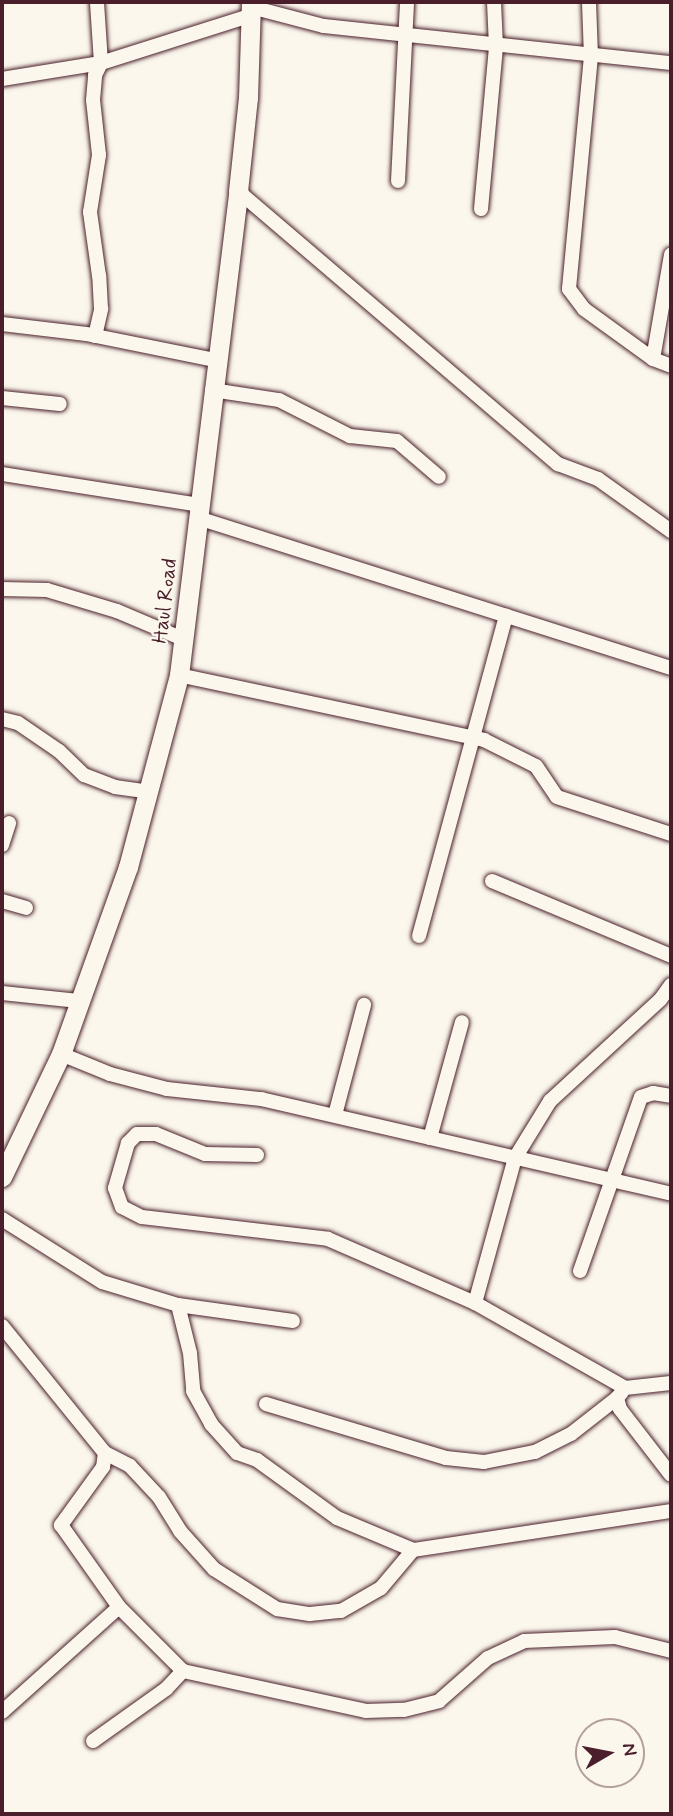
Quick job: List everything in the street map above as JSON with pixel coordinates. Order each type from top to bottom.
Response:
[{"type":"main road","name":"Haul Road","points":[[2,1177],[61,1054],[128,867],[179,675],[215,360],[238,191],[248,98],[251,8]]},
{"type":"street","points":[[95,336],[101,309],[90,212],[99,155],[93,100],[94,75],[101,63],[97,2]]},
{"type":"street","points":[[398,181],[407,2]]},
{"type":"street","points":[[481,209],[496,46],[494,2]]},
{"type":"street","points":[[589,2],[591,57],[569,289],[584,309],[653,359],[671,366]]},
{"type":"street","points":[[2,79],[101,63],[251,8],[324,26],[591,57],[671,63]]},
{"type":"street","points":[[238,191],[558,464],[598,479],[671,531]]},
{"type":"street","points":[[653,359],[671,255]]},
{"type":"street","points":[[2,324],[95,336],[215,360]]},
{"type":"street","points":[[212,390],[279,400],[350,436],[397,441],[439,477]]},
{"type":"street","points":[[2,398],[60,404]]},
{"type":"street","points":[[2,474],[199,511],[506,616],[671,668]]},
{"type":"street","points":[[2,589],[47,590],[117,611],[183,639]]},
{"type":"street","points":[[419,936],[506,616]]},
{"type":"street","points":[[179,675],[473,738],[536,766],[557,797],[671,834]]},
{"type":"street","points":[[2,719],[18,723],[59,751],[84,775],[115,787],[150,792]]},
{"type":"street","points":[[2,845],[9,823]]},
{"type":"street","points":[[492,881],[671,956]]},
{"type":"street","points":[[2,901],[26,908]]},
{"type":"street","points":[[475,1303],[515,1158],[550,1101],[660,1000],[671,985]]},
{"type":"street","points":[[2,993],[79,1002]]},
{"type":"street","points":[[335,1115],[364,1006]]},
{"type":"street","points":[[430,1138],[462,1022]]},
{"type":"street","points":[[61,1054],[110,1074],[167,1089],[261,1099],[671,1194]]},
{"type":"street","points":[[580,1272],[641,1097],[653,1093],[671,1096]]},
{"type":"street","points":[[257,1155],[205,1154],[156,1134],[137,1134],[128,1143],[115,1188],[122,1207],[142,1217],[328,1239],[475,1303],[621,1393]]},
{"type":"street","points":[[2,1219],[102,1282],[178,1305],[293,1321]]},
{"type":"street","points":[[178,1305],[190,1353],[193,1391],[211,1424],[237,1453],[257,1460],[337,1518],[413,1550],[671,1511]]},
{"type":"street","points":[[2,1326],[104,1452],[130,1466],[138,1474],[215,1569],[277,1609],[310,1614],[341,1611],[381,1588],[413,1550]]},
{"type":"street","points":[[265,1404],[446,1458],[484,1462],[535,1452],[571,1434],[621,1393],[671,1383]]},
{"type":"street","points":[[621,1393],[620,1409],[671,1475]]},
{"type":"street","points":[[104,1452],[103,1467],[61,1525],[119,1607],[183,1671],[366,1711],[404,1710],[439,1700],[488,1658],[524,1642],[615,1637],[671,1651]]},
{"type":"street","points":[[2,1712],[119,1607]]},
{"type":"street","points":[[93,1741],[166,1689],[183,1671]]}]
